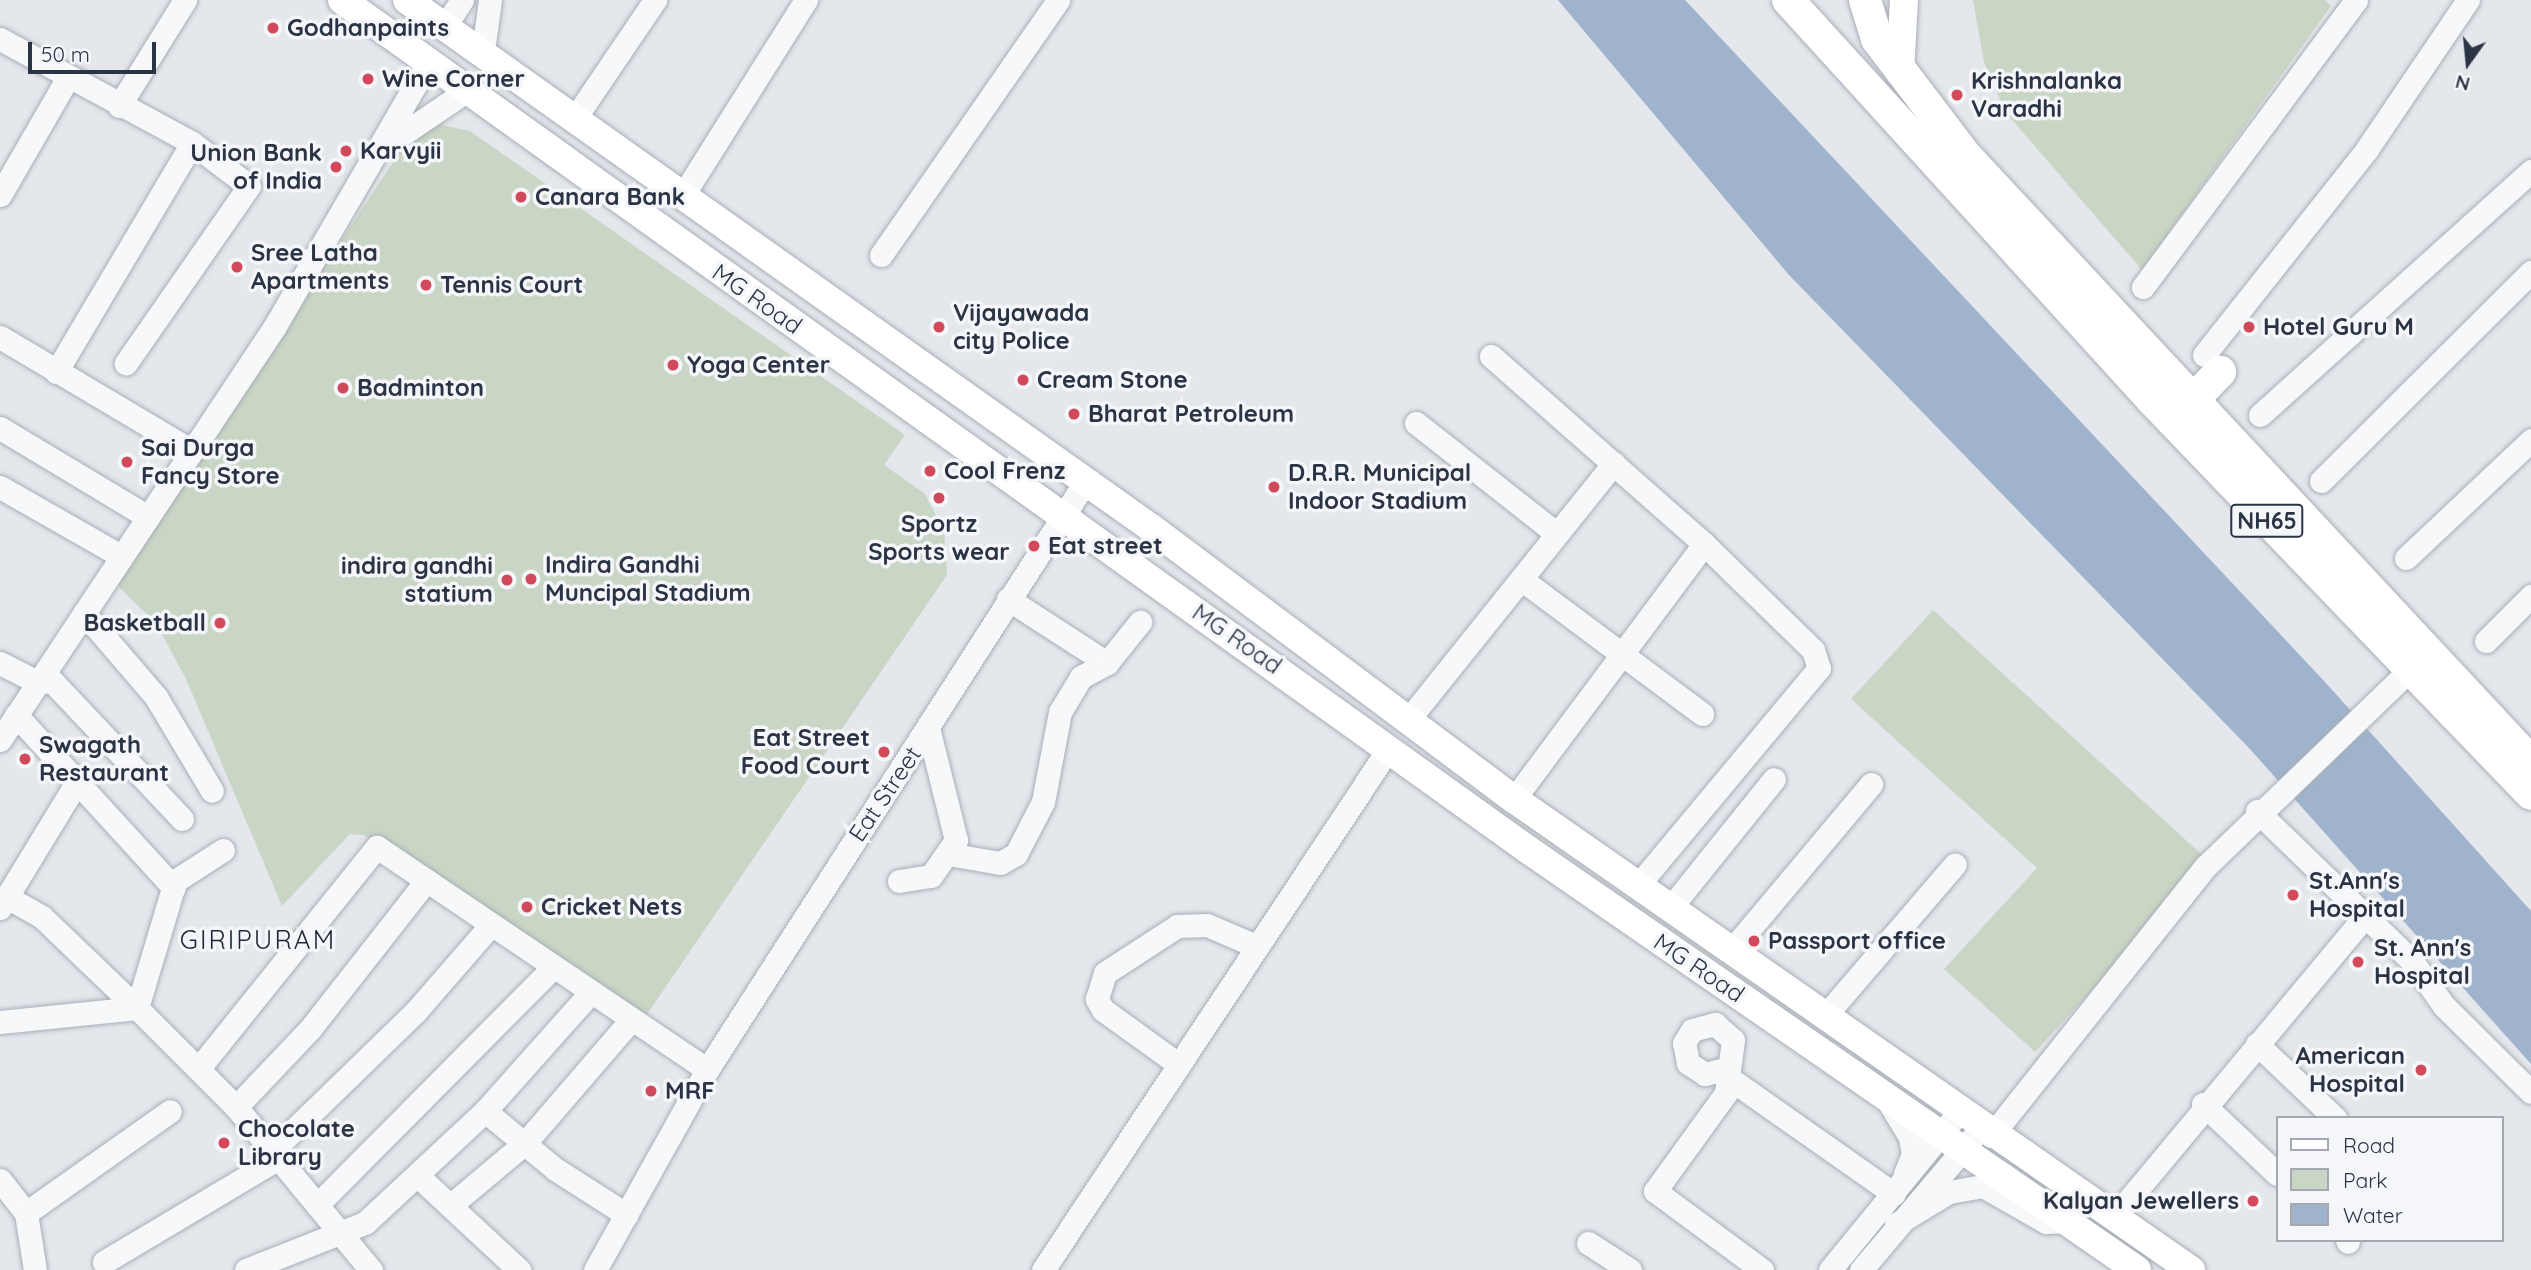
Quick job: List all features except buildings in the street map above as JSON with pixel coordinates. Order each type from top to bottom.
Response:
[{"type":"highway","name":"NH65","points":[[1788,0],[2404,678],[2518,759]]},
{"type":"highway","name":"NH65","points":[[1865,0],[1877,38],[1900,73],[1965,155],[2518,759],[2531,794]]},
{"type":"highway","points":[[1843,61],[1877,38]]},
{"type":"highway","points":[[2191,402],[2212,364]]},
{"type":"main road","name":"MG Road","points":[[342,0],[466,92],[1060,516],[1879,1090],[1967,1131],[2116,1215],[2191,1270]]},
{"type":"main road","name":"MG Road","points":[[407,0],[483,51],[1085,482],[1514,799],[1824,1017],[1967,1131],[2070,1220],[2137,1270]]},
{"type":"main road","points":[[1900,73],[1904,0]]},
{"type":"main road","points":[[837,356],[860,323]]},
{"type":"street","points":[[119,106],[185,0]]},
{"type":"street","points":[[444,26],[462,0]]},
{"type":"street","points":[[483,51],[490,0]]},
{"type":"street","points":[[575,118],[655,0]]},
{"type":"street","points":[[683,195],[806,0]]},
{"type":"street","points":[[881,255],[1058,0]]},
{"type":"street","points":[[2143,287],[2356,0]]},
{"type":"street","points":[[2212,364],[2367,149],[2468,0]]},
{"type":"street","points":[[0,39],[119,106],[192,143],[249,186],[126,363]]},
{"type":"street","points":[[0,740],[192,451],[382,148],[429,63]]},
{"type":"street","points":[[0,195],[68,77]]},
{"type":"street","points":[[382,148],[466,92]]},
{"type":"street","points":[[57,372],[192,143]]},
{"type":"street","points":[[2260,415],[2531,171]]},
{"type":"street","points":[[2321,481],[2531,272]]},
{"type":"street","points":[[0,337],[192,451]]},
{"type":"street","points":[[1491,356],[1704,544],[1813,650],[1819,668],[1638,885]]},
{"type":"street","points":[[1416,424],[1557,534]]},
{"type":"street","points":[[0,428],[148,517]]},
{"type":"street","points":[[2406,558],[2531,440]]},
{"type":"street","points":[[1408,720],[1614,463]]},
{"type":"street","name":"Eat Street","points":[[595,1270],[707,1070],[928,728],[1060,516],[1085,482]]},
{"type":"street","points":[[0,488],[121,556]]},
{"type":"street","points":[[1514,799],[1704,544]]},
{"type":"street","points":[[1521,579],[1702,714]]},
{"type":"street","points":[[2486,641],[2531,596]]},
{"type":"street","points":[[1008,599],[1107,663]]},
{"type":"street","points":[[84,614],[156,697],[212,790]]},
{"type":"street","points":[[948,854],[1000,863],[1016,854],[1044,802],[1060,712],[1081,677],[1107,663],[1140,622]]},
{"type":"street","points":[[0,663],[39,683],[51,680],[182,819]]},
{"type":"street","points":[[1861,1270],[1967,1131],[2261,808],[2404,678]]},
{"type":"street","points":[[16,715],[174,888]]},
{"type":"street","points":[[900,881],[931,876],[948,854],[956,825],[928,728]]},
{"type":"street","points":[[1043,1270],[1389,748]]},
{"type":"street","points":[[1671,908],[1774,779]]},
{"type":"street","points":[[77,782],[4,902],[42,918],[199,1068],[236,1107],[371,1270]]},
{"type":"street","points":[[1731,951],[1871,784]]},
{"type":"street","points":[[2261,808],[2531,1093]]},
{"type":"street","points":[[137,1008],[174,888],[223,849]]},
{"type":"street","points":[[199,1068],[371,849],[386,850],[490,926],[707,1070]]},
{"type":"street","points":[[1824,1017],[1955,864]]},
{"type":"street","points":[[236,1107],[310,1029],[427,880]]},
{"type":"street","points":[[2116,1215],[2203,1104],[2365,916]]},
{"type":"street","points":[[1178,1064],[1103,1010],[1097,999],[1105,973],[1177,926],[1207,925],[1256,946]]},
{"type":"street","points":[[104,1262],[274,1155],[415,1011],[490,926]]},
{"type":"street","points":[[317,1205],[552,968]]},
{"type":"street","points":[[246,1270],[339,1231],[365,1223],[419,1177],[485,1111],[591,992]]},
{"type":"street","points":[[0,1022],[137,1008]]},
{"type":"street","points":[[451,1205],[524,1143],[630,1021]]},
{"type":"street","points":[[2257,1044],[2333,1116]]},
{"type":"street","points":[[1762,1270],[1655,1191],[1726,1093],[1726,1073],[1896,1190]]},
{"type":"street","points":[[1879,1090],[1910,1137],[1913,1154],[1896,1190]]},
{"type":"street","points":[[2203,1104],[2276,1173]]},
{"type":"street","points":[[26,1213],[170,1111]]},
{"type":"street","points":[[485,1111],[524,1143],[627,1215]]},
{"type":"street","points":[[1830,1270],[1896,1190],[1967,1131]]},
{"type":"street","points":[[419,1177],[519,1270]]},
{"type":"street","points":[[0,1180],[26,1213],[35,1270]]},
{"type":"street","points":[[1896,1224],[1949,1192],[1983,1185],[2046,1222],[2070,1220]]},
{"type":"street","points":[[1588,1242],[1630,1270]]},
{"type":"green space","points":[[1973,0],[2325,0],[2331,6],[2142,270],[2006,113],[1984,62]]},
{"type":"green space","name":"Indira Gandhi Muncipal Stadium","points":[[437,124],[470,131],[905,435],[884,465],[925,494],[944,531],[947,575],[639,1026],[364,835],[350,834],[282,906],[186,679],[156,623],[115,583],[401,150]]},
{"type":"green space","points":[[1933,610],[2210,862],[2035,1052],[1944,969],[2037,868],[1851,699]]},
{"type":"water","points":[[1558,0],[1685,0],[2325,682],[2531,911],[2531,1064],[2249,748],[1789,275]]},
{"type":"place","name":"Godhanpaints","points":[[273,28]]},
{"type":"place","name":"Wine Corner","points":[[368,79]]},
{"type":"place","name":"Krishnalanka Varadhi","points":[[1957,95]]},
{"type":"place","name":"Karvyii","points":[[346,151]]},
{"type":"place","name":"Union Bank of India","points":[[336,167]]},
{"type":"place","name":"Canara Bank","points":[[521,197]]},
{"type":"place","name":"Sree Latha Apartments","points":[[237,267]]},
{"type":"place","name":"Tennis Court","points":[[426,285]]},
{"type":"place","name":"Vijayawada city Police","points":[[939,327]]},
{"type":"place","name":"Hotel Guru M","points":[[2249,327]]},
{"type":"place","name":"Yoga Center","points":[[673,365]]},
{"type":"place","name":"Cream Stone","points":[[1023,380]]},
{"type":"place","name":"Badminton","points":[[343,388]]},
{"type":"place","name":"Bharat Petroleum","points":[[1074,414]]},
{"type":"place","name":"Sai Durga Fancy Store","points":[[127,462]]},
{"type":"place","name":"Cool Frenz","points":[[930,471]]},
{"type":"place","name":"D.R.R. Municipal Indoor Stadium","points":[[1274,487]]},
{"type":"place","name":"Sportz Sports wear","points":[[939,498]]},
{"type":"place","name":"Eat street","points":[[1034,546]]},
{"type":"place","name":"Indira Gandhi Muncipal Stadium","points":[[531,579]]},
{"type":"place","name":"indira gandhi statium","points":[[507,580]]},
{"type":"place","name":"Basketball","points":[[220,623]]},
{"type":"place","name":"Eat Street Food Court","points":[[884,752]]},
{"type":"place","name":"Swagath Restaurant","points":[[25,759]]},
{"type":"place","name":"St.Ann's Hospital","points":[[2293,895]]},
{"type":"place","name":"Cricket Nets","points":[[527,907]]},
{"type":"place","name":"Passport office","points":[[1754,941]]},
{"type":"place","name":"St. Ann's Hospital","points":[[2358,962]]},
{"type":"place","name":"American Hospital","points":[[2421,1070]]},
{"type":"place","name":"MRF","points":[[651,1091]]},
{"type":"place","name":"Chocolate Library","points":[[224,1143]]},
{"type":"place","name":"Kalyan Jewellers","points":[[2253,1201]]},
{"type":"district","name":"GIRIPURAM","points":[[258,940]]}]
